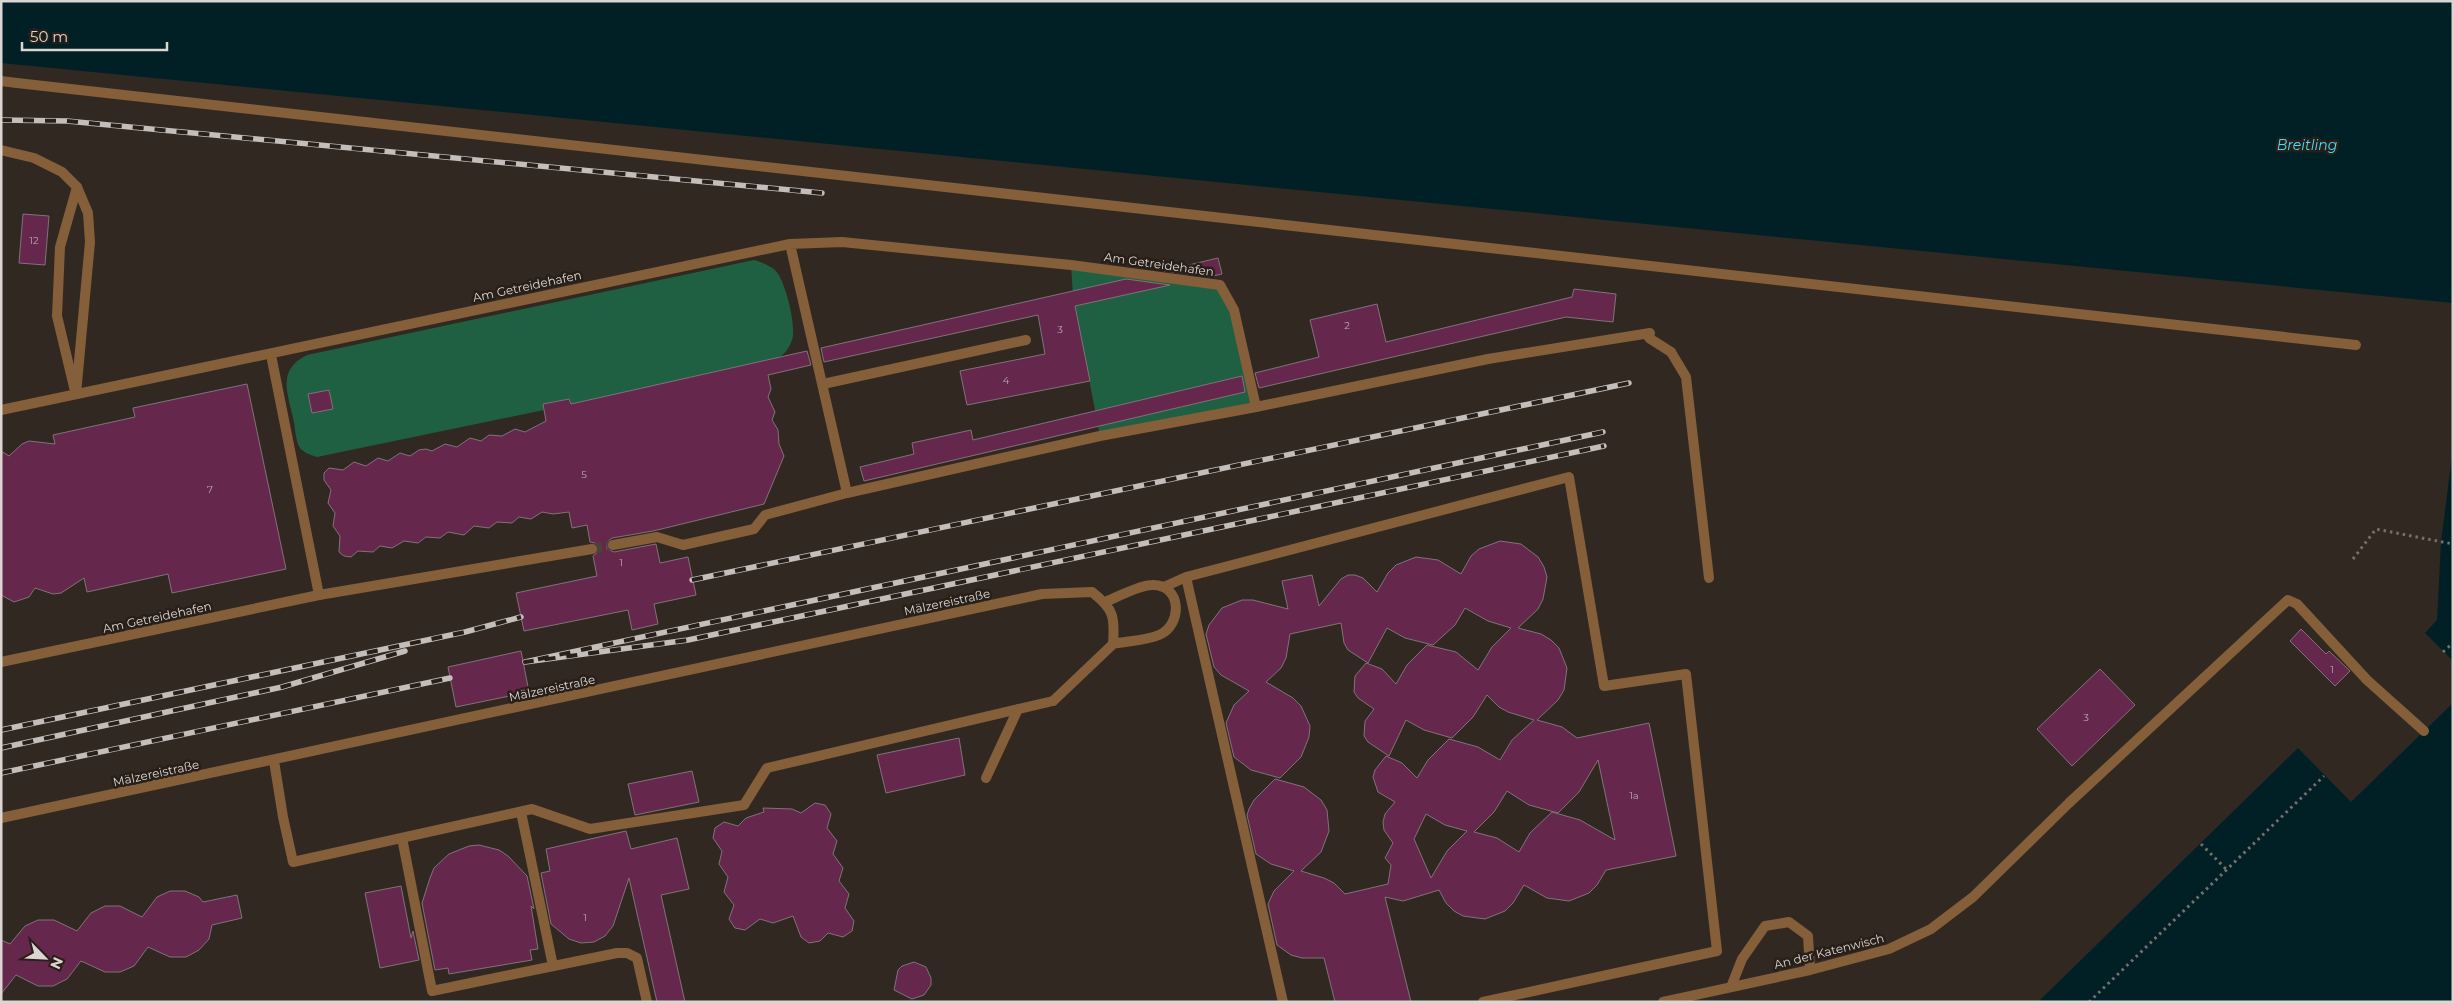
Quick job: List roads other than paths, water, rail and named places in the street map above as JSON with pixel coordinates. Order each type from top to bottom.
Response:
[{"type":"street","points":[[1,81],[2356,345]]},
{"type":"street","points":[[1,150],[34,158],[62,172],[76,187],[88,214],[90,242],[76,394]]},
{"type":"street","points":[[76,187],[60,248],[57,316],[76,394]]},
{"type":"street","name":"Am Getreidehafen","points":[[1,410],[271,355],[790,244],[842,242],[1071,265],[1220,285],[1234,310],[1256,407]]},
{"type":"street","points":[[790,244],[824,384],[847,493]]},
{"type":"street","points":[[613,545],[657,537],[683,545],[754,529],[765,515],[847,493],[1100,436],[1256,407],[1488,359],[1650,333],[1649,338],[1671,352],[1686,377],[1709,578]]},
{"type":"street","points":[[824,384],[1026,340]]},
{"type":"street","points":[[271,355],[319,595]]},
{"type":"street","points":[[1113,644],[1114,618],[1105,602],[1150,584],[1164,586],[1186,577],[1569,477],[1604,686],[1686,674],[1717,951],[1483,1002]]},
{"type":"street","name":"Am Getreidehafen","points":[[1,662],[319,595],[592,549]]},
{"type":"street","points":[[1186,577],[1283,1002]]},
{"type":"street","points":[[274,761],[282,818],[293,862],[532,809],[590,829],[744,805],[767,768],[1053,701],[1113,644],[1159,635],[1172,626],[1177,612],[1174,596],[1164,586]]},
{"type":"street","name":"Mälzereistraße","points":[[1,818],[274,761],[1042,594],[1092,592],[1105,602]]},
{"type":"street","name":"An der Katenwisch","points":[[1663,1002],[1810,970],[1889,949],[1931,928],[1973,897],[2070,802],[2288,600],[2297,604],[2367,680],[2424,731]]},
{"type":"street","points":[[986,778],[1018,709]]},
{"type":"street","points":[[521,812],[553,966]]},
{"type":"street","points":[[402,838],[432,991],[617,953],[627,953],[637,958],[648,1002]]},
{"type":"street","points":[[1731,987],[1742,959],[1765,926],[1789,922],[1808,936],[1810,970]]},
{"type":"water","name":"Breitling","points":[[1,1],[2453,1],[2453,303],[1,63]]},
{"type":"water","points":[[2453,448],[2453,661],[2425,633],[2437,620],[2441,542]]},
{"type":"water","points":[[2453,703],[2453,1002],[2038,1002],[2298,748],[2351,802]]},
{"type":"tunnel","points":[[592,549],[613,545]]},
{"type":"railway","points":[[1,120],[67,121],[822,193]]},
{"type":"railway","points":[[692,580],[1629,383]]},
{"type":"railway","points":[[1603,432],[525,662],[688,640],[1604,446]]},
{"type":"railway","points":[[1,730],[465,632],[521,617]]},
{"type":"railway","points":[[1,748],[282,687],[405,651]]},
{"type":"railway","points":[[1,773],[450,678]]}]
